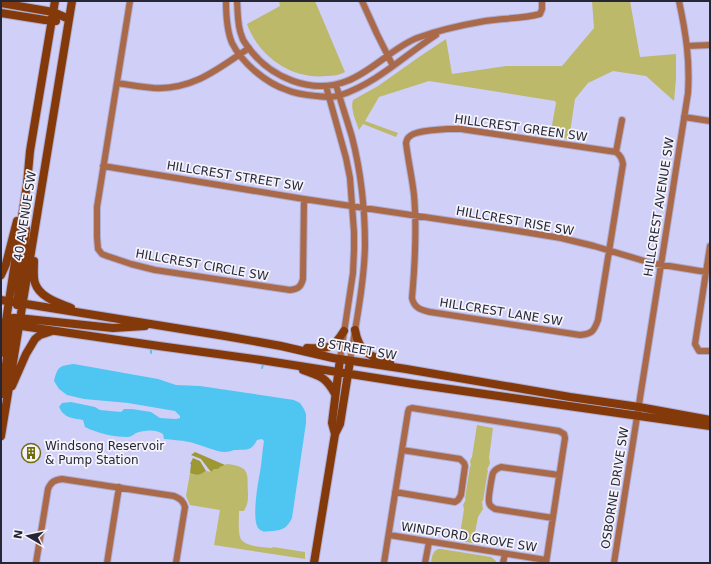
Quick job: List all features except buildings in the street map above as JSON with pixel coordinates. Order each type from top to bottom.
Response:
[{"type":"main road","name":"40 AVENUE SW","points":[[1,436],[7,396],[12,321],[11,305],[30,152],[55,1]]},
{"type":"main road","name":"40 AVENUE SW","points":[[1,353],[12,321],[11,305],[36,227],[72,1]]},
{"type":"main road","points":[[1,3],[53,12],[69,19]]},
{"type":"main road","points":[[1,13],[52,21],[69,19]]},
{"type":"main road","points":[[1,275],[6,264],[18,215],[30,152]]},
{"type":"main road","points":[[36,227],[34,270],[35,283],[40,292],[50,299],[83,313]]},
{"type":"main road","name":"8 STREET SW","points":[[11,305],[83,313],[164,326],[280,346],[350,361],[639,407],[710,420]]},
{"type":"main road","points":[[1,407],[12,321],[113,328],[164,326]]},
{"type":"main road","name":"8 STREET SW","points":[[12,321],[53,331],[286,363],[348,374],[710,426]]},
{"type":"main road","points":[[355,330],[358,343],[364,351],[376,358],[406,369]]},
{"type":"main road","points":[[7,396],[26,354],[35,339],[40,335],[53,331]]},
{"type":"main road","points":[[280,346],[326,348],[332,346],[338,341],[344,331]]},
{"type":"main road","points":[[314,563],[334,434],[332,423],[340,359]]},
{"type":"main road","points":[[334,434],[340,424],[350,361]]},
{"type":"main road","points":[[286,363],[323,378],[335,394]]},
{"type":"street","name":"HILLCREST CIRCLE SW","points":[[130,1],[97,207],[98,249],[102,254],[155,270],[295,290],[301,285],[303,279],[304,199]]},
{"type":"street","points":[[226,1],[227,24],[232,42],[240,55],[257,73],[281,88],[312,96],[340,96],[356,89],[371,81],[444,30]]},
{"type":"street","points":[[237,1],[239,25],[242,37],[260,61],[275,73],[298,83],[326,86],[336,85],[359,76],[395,50],[416,39],[444,30],[485,21],[530,17],[540,14],[542,9],[542,1]]},
{"type":"street","points":[[362,1],[393,66]]},
{"type":"street","name":"HILLCREST AVENUE SW","points":[[637,416],[689,77],[684,21],[679,1]]},
{"type":"street","points":[[687,46],[710,45]]},
{"type":"street","points":[[117,83],[153,88],[177,87],[192,83],[205,77],[249,48]]},
{"type":"street","points":[[336,85],[357,159],[364,225],[362,286],[350,361]]},
{"type":"street","points":[[326,86],[346,158],[350,178],[352,205],[354,250],[351,289],[340,359]]},
{"type":"street","points":[[684,117],[710,122]]},
{"type":"street","points":[[609,251],[622,164],[622,158],[616,152],[622,120]]},
{"type":"street","name":"HILLCREST GREEN SW","points":[[415,215],[413,187],[406,143],[410,135],[417,132],[461,129],[616,152]]},
{"type":"street","name":"HILLCREST STREET SW","points":[[103,166],[304,199],[363,207]]},
{"type":"street","name":"HILLCREST RISE SW","points":[[363,207],[561,238],[651,263],[706,272]]},
{"type":"street","name":"HILLCREST LANE SW","points":[[415,215],[415,268],[412,302],[421,310],[430,312],[586,335],[592,332],[595,328],[609,251]]},
{"type":"street","points":[[710,246],[695,344],[699,351],[710,350]]},
{"type":"street","points":[[384,563],[408,412],[409,409],[412,408],[559,431],[564,434],[565,438],[546,562]]},
{"type":"street","name":"OSBORNE DRIVE SW","points":[[614,563],[637,416]]},
{"type":"street","points":[[395,492],[455,502],[460,495],[464,474],[465,466],[460,459],[402,450]]},
{"type":"street","points":[[553,518],[495,509],[491,507],[489,499],[492,475],[501,467],[559,475]]},
{"type":"street","points":[[36,563],[48,489],[51,483],[62,479],[180,498],[185,507],[176,563]]},
{"type":"street","points":[[107,563],[119,488]]},
{"type":"street","name":"WINDFORD GROVE SW","points":[[389,535],[546,562]]},
{"type":"street","points":[[425,563],[429,542]]},
{"type":"street","points":[[503,563],[505,554]]},
{"type":"shaded area","points":[[279,1],[315,1],[345,72],[338,75],[329,76],[301,74],[278,64],[268,56],[252,36],[247,24],[280,6]]},
{"type":"shaded area","points":[[592,1],[630,1],[640,57],[676,54],[674,101],[646,76],[613,71],[588,83],[575,99],[569,139],[550,136],[556,103],[555,101],[429,81],[379,97],[365,121],[398,133],[396,137],[363,124],[359,130],[353,111],[353,100],[378,86],[446,39],[452,74],[506,66],[562,66],[594,28]]},
{"type":"shaded area","points":[[477,425],[493,428],[489,458],[490,463],[487,470],[482,501],[483,509],[478,517],[473,543],[459,541],[464,509],[463,505],[466,499],[471,466],[470,461]]},
{"type":"shaded area","points":[[195,452],[225,465],[218,469],[214,469],[211,472],[201,459],[191,455]]},
{"type":"shaded area","points":[[193,458],[200,461],[206,471],[198,475],[190,473],[190,464]]},
{"type":"shaded area","points":[[227,464],[235,465],[244,469],[247,476],[248,502],[244,511],[239,511],[239,531],[242,540],[249,545],[254,546],[273,547],[305,552],[305,559],[214,545],[220,510],[190,505],[186,496],[190,473],[200,474],[206,471],[211,472],[214,469]]},
{"type":"shaded area","points":[[438,549],[491,557],[497,563],[431,563],[433,553]]},
{"type":"water","points":[[74,364],[158,379],[176,385],[200,386],[294,400],[300,403],[306,414],[306,423],[292,518],[288,524],[279,530],[266,532],[259,529],[257,525],[255,511],[264,441],[262,439],[257,440],[253,446],[248,449],[225,452],[189,442],[164,439],[163,434],[160,432],[139,432],[127,437],[100,433],[85,427],[83,420],[69,417],[61,411],[59,407],[62,403],[71,402],[95,407],[100,410],[121,412],[124,409],[132,409],[151,412],[160,418],[176,419],[180,418],[180,416],[175,411],[128,403],[84,399],[67,395],[59,389],[54,381],[58,370],[62,366]]},
{"type":"place","name":"Windsong Reservoir & Pump Station","points":[[31,453]]}]
